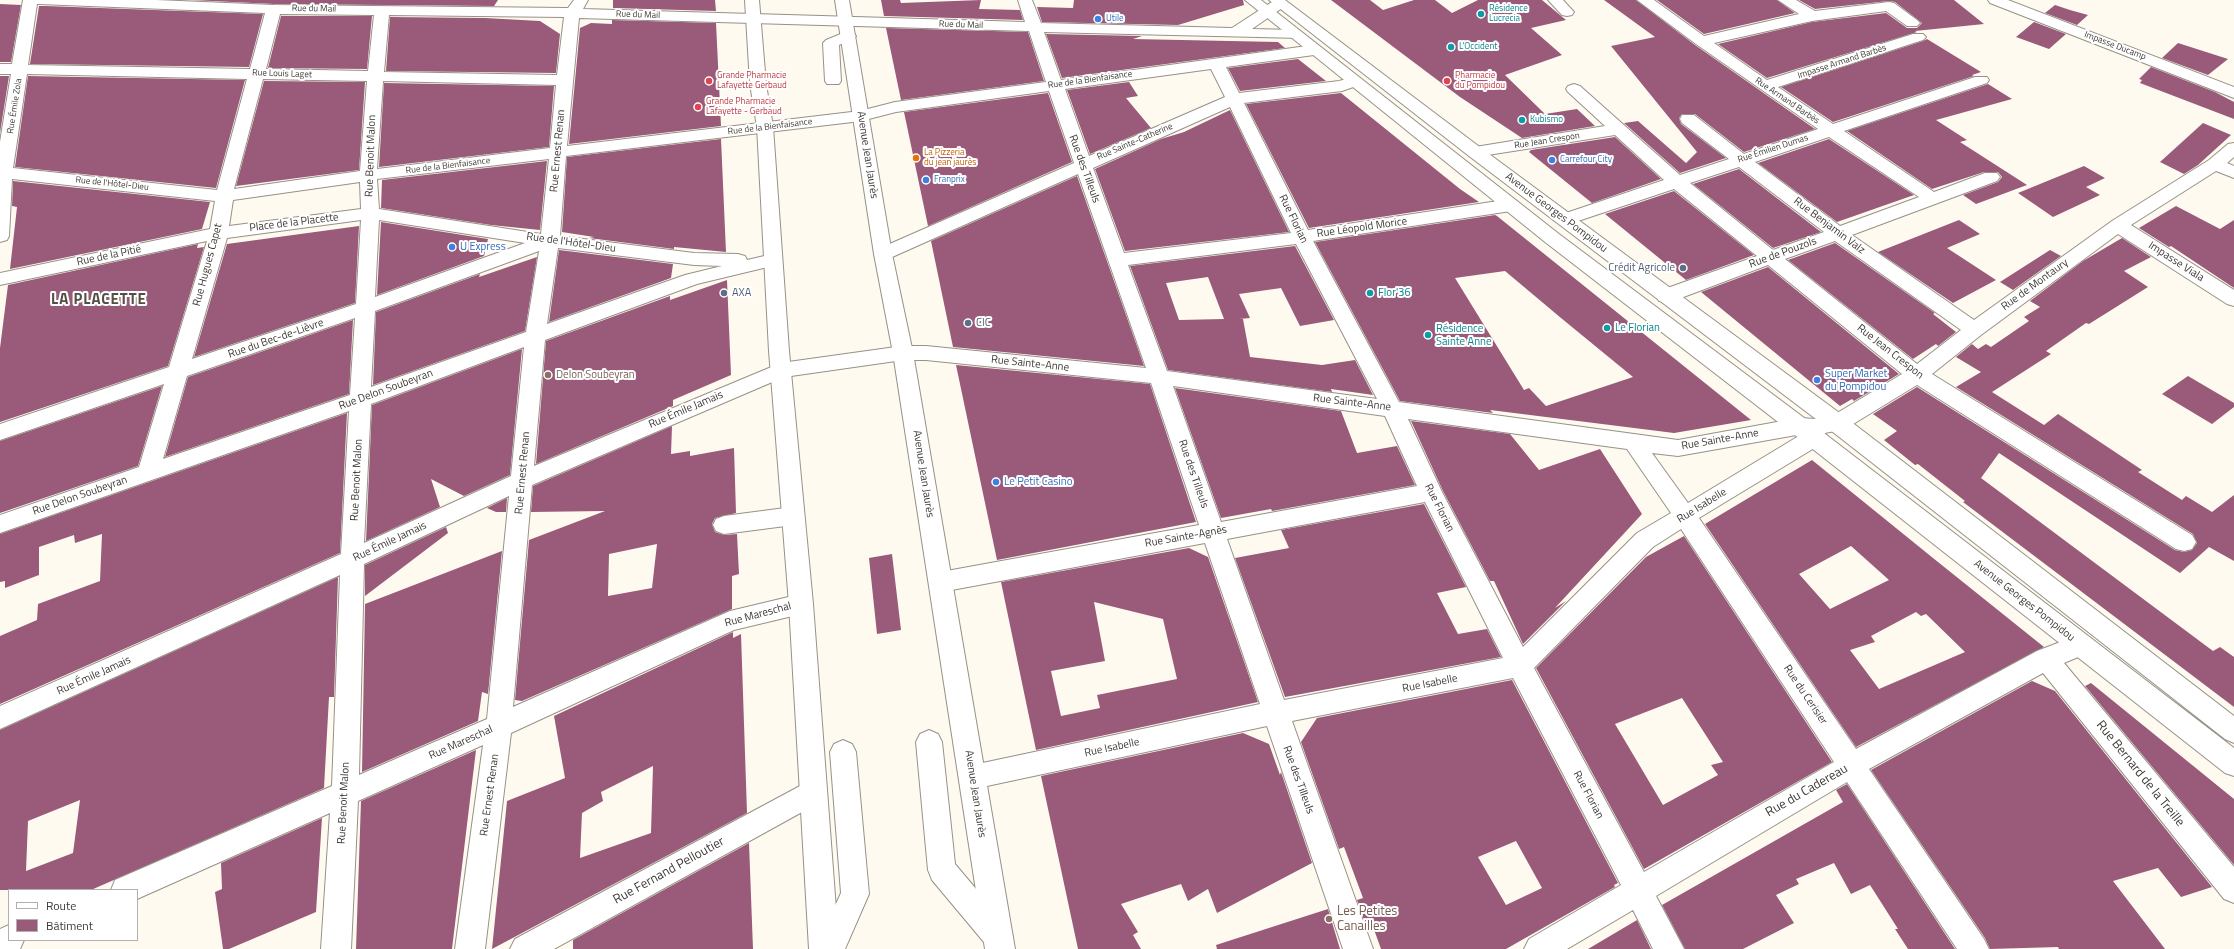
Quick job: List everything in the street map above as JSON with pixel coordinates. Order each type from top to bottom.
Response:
[{"type":"street","name":"Rue Émile Zola","points":[[0,236],[2,172],[20,69],[30,0]]},
{"type":"street","name":"Rue du Mail","points":[[39,0],[102,1],[274,9],[382,11],[577,6],[758,12],[847,28],[1034,27],[1296,35]]},
{"type":"street","name":"Avenue Jean Jaurès","points":[[842,0],[883,254],[903,353],[999,943]]},
{"type":"street","name":"Rue des Tilleuls","points":[[1025,0],[1082,165],[1159,378],[1274,713],[1358,949]]},
{"type":"street","name":"Avenue Georges Pompidou","points":[[1252,0],[1274,5],[1566,219],[1666,296],[1816,428],[2081,645],[2234,764]]},
{"type":"street","points":[[1555,0],[1567,12]]},
{"type":"street","name":"Rue Armand Barbès","points":[[1644,0],[1765,86],[1932,198]]},
{"type":"street","points":[[1785,0],[1812,16]]},
{"type":"street","name":"Impasse Ducamp","points":[[1996,0],[2234,93]]},
{"type":"street","points":[[1236,33],[1274,5]]},
{"type":"street","name":"Avenue Georges Pompidou","points":[[1274,5],[1296,35],[1353,82],[1511,205],[2234,731]]},
{"type":"street","name":"Rue Ernest Renan","points":[[470,949],[499,726],[523,480],[535,336],[550,241],[559,152],[564,80],[577,6]]},
{"type":"street","name":"Impasse Armand Barbès","points":[[1765,86],[1915,30],[1889,6],[1812,16]]},
{"type":"street","name":"Rue Hugues Capet","points":[[148,472],[176,373],[219,233],[224,196],[274,9]]},
{"type":"street","name":"Rue Benoit Malon","points":[[336,949],[345,794],[352,559],[370,213],[368,175],[375,77],[382,11]]},
{"type":"street","points":[[758,12],[779,28],[779,32]]},
{"type":"street","points":[[758,12],[758,84],[765,127],[773,260],[800,604],[824,949]]},
{"type":"street","points":[[1701,41],[1812,16]]},
{"type":"street","points":[[833,81],[831,43],[847,28]]},
{"type":"street","name":"Rue de la Bienfaisance","points":[[224,196],[368,175],[861,116],[895,106],[1314,50]]},
{"type":"street","name":"Rue Florian","points":[[1216,63],[1302,237],[1392,408],[1431,492],[1520,666],[1669,949]]},
{"type":"street","name":"Rue Louis Laget","points":[[0,69],[564,80]]},
{"type":"street","name":"Rue Émilien Dumas","points":[[1566,219],[1981,80]]},
{"type":"street","name":"Rue Sainte-Catherine","points":[[883,254],[1234,99],[1342,86],[1353,82]]},
{"type":"street","name":"Rue Jean Crespon","points":[[1574,89],[1677,182],[1917,375],[2184,542]]},
{"type":"street","name":"Rue Benjamin Valz","points":[[1688,119],[1837,233],[1974,330]]},
{"type":"street","name":"Rue Jean Crespon","points":[[1474,152],[1619,129]]},
{"type":"street","name":"Rue de Montaury","points":[[1816,428],[1917,375],[1974,330],[2118,225],[2215,164],[2234,148]]},
{"type":"street","points":[[2215,164],[2234,173]]},
{"type":"street","name":"Rue de l'Hôtel-Dieu","points":[[2,172],[224,196]]},
{"type":"street","name":"Rue de Pouzols","points":[[1666,296],[1990,177]]},
{"type":"street","name":"Rue Léopold Morice","points":[[1117,260],[1302,237],[1511,205]]},
{"type":"street","name":"Rue de l'Hôtel-Dieu","points":[[370,213],[550,241],[693,269]]},
{"type":"street","name":"Place de la Placette","points":[[219,233],[370,213]]},
{"type":"street","name":"Impasse Viala","points":[[2118,225],[2234,298]]},
{"type":"street","name":"Rue de la Pitié","points":[[0,279],[219,233]]},
{"type":"street","name":"Rue du Bec-de-Lièvre","points":[[0,432],[364,308],[550,241]]},
{"type":"street","name":"Rue Delon Soubeyran","points":[[0,524],[361,399],[535,336],[693,269],[773,260]]},
{"type":"street","name":"Rue Sainte-Anne","points":[[781,370],[903,353],[926,352],[1159,378],[1392,408],[1678,448],[1816,428]]},
{"type":"street","name":"Rue Émile Jamais","points":[[0,718],[523,480],[781,370]]},
{"type":"street","name":"Rue Isabelle","points":[[973,777],[1274,713],[1520,666],[1645,540],[1685,516],[1816,428]]},
{"type":"street","name":"Rue du Cerisier","points":[[1634,443],[1685,516],[1974,949]]},
{"type":"street","name":"Rue Sainte-Agnès","points":[[941,582],[1431,492]]},
{"type":"street","points":[[724,525],[793,516]]},
{"type":"street","name":"Rue Mareschal","points":[[127,889],[499,726],[730,621],[800,604]]},
{"type":"street","name":"Rue du Cadereau","points":[[1539,949],[1638,889],[1852,765],[2046,659],[2081,645]]},
{"type":"street","name":"Rue Bernard de la Treille","points":[[2046,659],[2234,889]]},
{"type":"street","points":[[929,742],[942,870],[999,943]]},
{"type":"street","points":[[830,949],[855,894],[843,752]]},
{"type":"street","name":"Rue Fernand Pelloutier","points":[[525,949],[813,792]]},
{"type":"building","points":[[191,0],[498,0],[494,6],[274,4]]},
{"type":"building","points":[[613,0],[715,0],[716,11],[613,8]]},
{"type":"building","points":[[881,0],[900,0],[901,3],[981,0],[979,9],[1020,10],[1023,20],[884,16]]},
{"type":"building","points":[[1074,0],[1243,0],[1244,5],[1178,25],[1042,22],[1037,7],[1073,8]]},
{"type":"building","points":[[1331,0],[1370,0],[1383,10],[1414,0],[1435,0],[1452,13],[1478,0],[1542,0],[1566,20],[1531,28],[1562,55],[1505,75],[1545,114],[1577,109],[1595,126],[1522,138],[1460,97]]},
{"type":"building","points":[[1604,0],[1636,0],[1695,45],[1815,129],[1744,152],[1695,114],[1682,114],[1679,118],[1681,124],[1726,158],[1680,173],[1624,123],[1638,121],[1686,163],[1697,152],[1611,46],[1655,37]]},
{"type":"building","points":[[1657,0],[1777,0],[1795,13],[1704,34]]},
{"type":"building","points":[[1799,0],[1954,0],[1984,24],[1915,31],[1917,32],[1767,78],[1718,44],[1812,22],[1886,13],[1907,28],[1917,28],[1922,23],[1895,2],[1889,1],[1815,9]]},
{"type":"building","points":[[0,4],[21,5],[11,62],[0,62]]},
{"type":"building","points":[[2055,5],[2088,15],[2077,25],[2045,13]]},
{"type":"building","points":[[39,6],[263,14],[249,67],[30,64]]},
{"type":"building","points":[[281,16],[372,16],[367,69],[268,68]]},
{"type":"building","points":[[390,17],[485,18],[540,21],[560,34],[556,73],[386,71]]},
{"type":"building","points":[[612,20],[716,23],[721,126],[569,144],[580,28],[591,23],[612,24]]},
{"type":"building","points":[[2034,22],[2066,34],[2049,49],[2016,37]]},
{"type":"building","points":[[886,28],[1028,32],[1044,81],[901,100]]},
{"type":"building","points":[[1046,34],[1142,36],[1133,39],[1278,42],[1285,48],[1062,78]]},
{"type":"building","points":[[1927,39],[1981,72],[1972,75],[1974,76],[1833,122],[1781,87],[1923,41]]},
{"type":"building","points":[[2178,43],[2228,59],[2208,75],[2162,58]]},
{"type":"building","points":[[1298,59],[1326,81],[1240,91],[1228,68]]},
{"type":"building","points":[[2151,67],[2215,92],[2234,102],[2234,119],[2140,83],[2142,80],[2139,79]]},
{"type":"building","points":[[0,76],[9,76],[0,133]]},
{"type":"building","points":[[28,76],[245,80],[216,188],[15,167]]},
{"type":"building","points":[[264,81],[365,82],[359,170],[236,186]]},
{"type":"building","points":[[1129,82],[1138,96],[1126,98],[1151,128],[1090,154],[1067,90]]},
{"type":"building","points":[[384,83],[554,86],[549,147],[379,167]]},
{"type":"building","points":[[1988,84],[2012,99],[1936,120],[1967,140],[1960,142],[2027,185],[1976,204],[1963,195],[1998,182],[2002,177],[1998,172],[1984,172],[1932,189],[1847,131]]},
{"type":"building","points":[[1048,93],[1072,162],[928,226],[904,112]]},
{"type":"building","points":[[1341,93],[1460,189],[1479,202],[1309,228],[1246,104]]},
{"type":"building","points":[[1230,110],[1289,232],[1125,251],[1095,169],[1161,139],[1184,132]]},
{"type":"building","points":[[2203,123],[2231,135],[2198,165],[2184,174],[2160,162]]},
{"type":"building","points":[[1615,137],[1661,179],[1592,203],[1529,152],[1531,150]]},
{"type":"building","points":[[721,139],[726,252],[674,247],[674,249],[589,238],[594,237],[562,232],[567,157]]},
{"type":"building","points":[[1829,139],[1914,195],[1837,222],[1758,163]]},
{"type":"building","points":[[547,161],[540,230],[491,225],[381,208],[382,180]]},
{"type":"building","points":[[2084,166],[2105,178],[2086,187],[2100,195],[2053,217],[2018,193]]},
{"type":"building","points":[[1739,169],[1821,232],[1773,248],[1693,184]]},
{"type":"building","points":[[1077,176],[1144,366],[953,347],[931,241]]},
{"type":"building","points":[[13,181],[210,202],[202,229],[10,269],[17,207],[12,206]]},
{"type":"building","points":[[1674,191],[1754,255],[1686,280],[1605,214]]},
{"type":"building","points":[[2176,206],[2220,229],[2234,220],[2234,288],[2171,246],[2169,247],[2139,228]]},
{"type":"building","points":[[1495,215],[1751,420],[1674,433],[1490,410],[1493,413],[1400,401],[1315,242]],"holes":[[[1505,271],[1633,377],[1546,406],[1529,388],[1524,390],[1455,278]]]},
{"type":"building","points":[[1959,220],[1980,234],[1947,248],[1996,280],[1953,303],[1878,252]]},
{"type":"building","points":[[381,222],[488,239],[484,256],[377,295]]},
{"type":"building","points":[[359,226],[355,303],[194,357],[227,244]]},
{"type":"building","points":[[2122,238],[2151,257],[2124,271],[2148,287],[2089,324],[2086,323],[2046,351],[2051,354],[1992,392],[2044,425],[2058,414],[2142,470],[2138,472],[2182,500],[2186,496],[2212,512],[2234,495],[2234,561],[2209,547],[2180,573],[1999,453],[1981,478],[2213,651],[2220,647],[2234,657],[2234,707],[1963,502],[1965,501],[1918,464],[1915,465],[1884,440],[1897,431],[1873,414],[1917,387],[2175,550],[2184,552],[2192,550],[2197,543],[2193,534],[1956,387],[1981,372],[1956,357],[1972,344],[1978,349],[1986,344],[1991,347],[2029,321],[2024,317],[2040,307],[2030,301],[2083,261]]},
{"type":"building","points":[[1835,243],[1935,313],[1933,314],[1956,332],[1938,346],[1936,344],[1913,359],[1788,260]]},
{"type":"building","points":[[198,244],[197,248],[204,247],[168,366],[0,422],[0,348],[8,285]]},
{"type":"building","points":[[1295,246],[1334,320],[1300,326],[1281,288],[1239,294],[1250,318],[1239,319],[1243,319],[1250,357],[1322,365],[1355,360],[1373,395],[1331,389],[1332,392],[1168,370],[1130,266]],"holes":[[[1208,277],[1224,319],[1179,320],[1166,283]]]},
{"type":"building","points":[[559,250],[673,264],[671,278],[549,322]]},
{"type":"building","points":[[2050,250],[2061,256],[2013,290],[2000,282]]},
{"type":"building","points":[[537,257],[525,331],[373,385],[376,312],[480,274],[479,277]]},
{"type":"building","points":[[1768,267],[1899,374],[1854,401],[1852,399],[1840,406],[1701,292]]},
{"type":"building","points":[[727,280],[731,375],[673,400],[673,406],[536,464],[546,341],[670,296],[670,300]]},
{"type":"building","points":[[353,320],[349,394],[165,457],[188,377]]},
{"type":"building","points":[[522,349],[510,475],[464,496],[431,479],[440,507],[366,541],[372,405]]},
{"type":"building","points":[[956,365],[1150,384],[1196,522],[997,560]]},
{"type":"building","points":[[2188,376],[2234,403],[2234,407],[2212,424],[2162,394]]},
{"type":"building","points":[[162,386],[138,466],[0,513],[0,441]]},
{"type":"building","points":[[1175,388],[1341,411],[1357,453],[1397,446],[1415,485],[1272,511],[1271,509],[1221,518]]},
{"type":"building","points":[[347,413],[340,553],[0,704],[0,636],[37,620],[38,604],[100,581],[102,534],[75,543],[74,535],[39,547],[39,575],[5,588],[5,581],[0,582],[0,534]]},
{"type":"building","points":[[1411,421],[1510,434],[1539,470],[1600,449],[1642,514],[1555,608],[1566,601],[1523,644],[1494,581],[1490,581],[1443,491]]},
{"type":"building","points":[[672,426],[671,454],[690,451],[690,456],[734,448],[736,513],[715,518],[712,524],[715,532],[724,535],[737,534],[739,574],[732,576],[732,609],[522,701],[515,700],[529,540],[605,511],[531,512],[533,486]],"holes":[[[657,544],[652,588],[608,596],[609,554]]]},
{"type":"building","points":[[1812,460],[2044,647],[1856,747],[1705,524]],"holes":[[[1851,546],[1889,580],[1830,609],[1799,574]],[[1916,612],[1921,616],[1926,614],[1965,652],[1879,689],[1850,650],[1875,642],[1871,636]]]},
{"type":"building","points":[[507,498],[506,512],[496,512],[487,508]]},
{"type":"building","points":[[1424,504],[1466,587],[1437,593],[1458,634],[1487,629],[1501,657],[1285,697],[1235,558],[1289,548],[1281,530]]},
{"type":"building","points":[[446,527],[448,533],[365,596],[365,565]]},
{"type":"building","points":[[1684,536],[1832,762],[1644,869],[1536,668],[1646,557]],"holes":[[[1682,698],[1723,762],[1711,765],[1718,775],[1663,805],[1615,724]]]},
{"type":"building","points":[[1189,548],[1208,557],[1258,702],[1036,750],[1001,582]],"holes":[[[1094,602],[1163,619],[1177,679],[1097,695],[1100,708],[1061,716],[1051,671],[1105,661]]]},
{"type":"building","points":[[502,551],[488,694],[482,692],[478,721],[362,772],[365,604]]},
{"type":"building","points":[[892,554],[901,630],[877,634],[869,558]]},
{"type":"building","points":[[338,577],[334,697],[329,697],[324,788],[93,889],[0,890],[0,730]],"holes":[[[80,800],[73,853],[26,871],[28,821]]]},
{"type":"building","points":[[733,632],[733,638],[741,634],[747,813],[492,949],[507,801],[565,778],[554,716]],"holes":[[[653,766],[651,833],[580,858],[582,813],[603,801],[601,792]]]},
{"type":"building","points":[[1512,680],[1618,883],[1614,885],[1615,887],[1506,949],[1381,949],[1372,924],[1366,926],[1357,900],[1363,898],[1344,847],[1339,849],[1301,742],[1317,718]],"holes":[[[1516,841],[1542,888],[1506,905],[1478,857]]]},
{"type":"building","points":[[2032,681],[2055,691],[2212,887],[2181,897],[2158,868],[2113,881],[2165,949],[2059,949],[2058,947],[1990,949],[1985,938],[1871,770]]},
{"type":"building","points":[[2091,683],[2234,799],[2234,865],[2085,686]]},
{"type":"building","points":[[1243,733],[1269,744],[1280,775],[1281,772],[1312,863],[1217,913],[1208,889],[1188,901],[1181,884],[1121,904],[1138,932],[1133,935],[1141,949],[1078,949],[1041,776]]},
{"type":"building","points":[[476,750],[452,949],[356,949],[361,801]]},
{"type":"building","points":[[1847,784],[1955,949],[1908,949],[1895,929],[1898,929],[1870,885],[1851,894],[1834,863],[1796,879],[1799,884],[1776,895],[1794,923],[1743,949],[1685,949],[1662,905],[1843,802],[1836,790]]},
{"type":"building","points":[[322,818],[316,912],[229,949],[223,949],[215,892],[222,889],[221,863]]},
{"type":"building","points":[[749,843],[753,949],[573,949],[573,940]]},
{"type":"building","points":[[1328,909],[1340,949],[1217,949],[1216,945]]},
{"type":"building","points":[[1637,920],[1651,949],[1588,949]]},
{"type":"place","name":"Résidence Lucrecia","points":[[1481,14]]},
{"type":"place","name":"Utile","points":[[1098,19]]},
{"type":"place","name":"L'Occident","points":[[1451,47]]},
{"type":"place","name":"Grande Pharmacie Lafayette Gerbaud","points":[[709,81]]},
{"type":"place","name":"Pharmacie du Pompidou","points":[[1447,81]]},
{"type":"place","name":"Grande Pharmacie Lafayette - Gerbaud","points":[[698,107]]},
{"type":"place","name":"Kubismo","points":[[1522,120]]},
{"type":"place","name":"La Pizzeria du jean jaurès","points":[[916,158]]},
{"type":"place","name":"Carrefour City","points":[[1552,160]]},
{"type":"place","name":"Franprix","points":[[926,180]]},
{"type":"place","name":"U Express","points":[[452,247]]},
{"type":"place","name":"Crédit Agricole","points":[[1683,268]]},
{"type":"place","name":"AXA","points":[[724,293]]},
{"type":"place","name":"Flor'36","points":[[1370,293]]},
{"type":"place","name":"CIC","points":[[968,323]]},
{"type":"place","name":"Le Florian","points":[[1607,328]]},
{"type":"place","name":"Résidence Sainte Anne","points":[[1428,335]]},
{"type":"place","name":"Delon Soubeyran","points":[[548,375]]},
{"type":"place","name":"Super Market du Pompidou","points":[[1817,380]]},
{"type":"place","name":"Le Petit Casino","points":[[996,482]]},
{"type":"place","name":"Les Petites Canailles","points":[[1329,919]]},
{"type":"district","name":"LA PLACETTE","points":[[99,300]]}]
